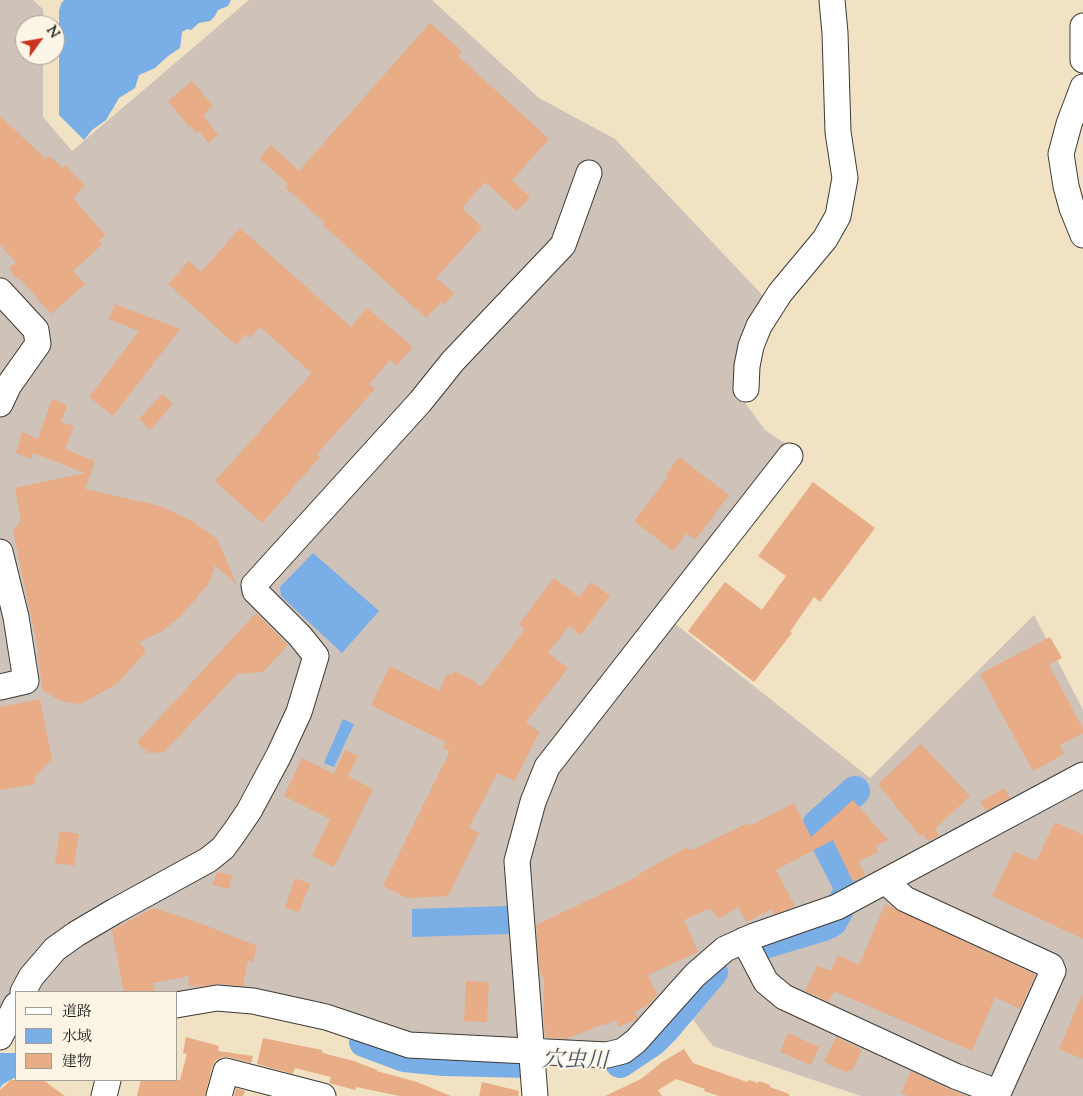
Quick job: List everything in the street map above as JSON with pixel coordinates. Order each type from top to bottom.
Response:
[{"type":"street","points":[[746,389],[747,366],[751,346],[759,326],[780,293],[826,239],[838,216],[844,178],[838,132],[832,0]]},
{"type":"street","points":[[1083,26],[1083,60]]},
{"type":"street","points":[[1083,87],[1068,124],[1061,154],[1066,186],[1083,235]]},
{"type":"street","points":[[24,991],[31,977],[55,949],[108,916],[208,860],[222,848],[234,833],[257,795],[299,712],[316,656],[300,636],[254,591],[254,585],[420,402],[453,361],[563,245],[589,173]]},
{"type":"street","points":[[0,291],[36,330],[38,344],[9,385],[0,404]]},
{"type":"street","points":[[535,1096],[517,861],[532,802],[548,767],[790,456]]},
{"type":"street","points":[[0,552],[16,617],[26,681],[0,687]]},
{"type":"street","points":[[178,1005],[217,998],[253,1001],[326,1017],[409,1045],[607,1055],[623,1050],[636,1041],[695,975],[725,949],[744,940],[837,907],[1083,775]]},
{"type":"street","points":[[744,940],[766,982],[784,997],[955,1076],[997,1092],[1053,971],[1051,966],[905,899],[886,882]]},
{"type":"street","points":[[0,1037],[15,1007]]},
{"type":"street","points":[[0,1037],[15,1036]]},
{"type":"street","points":[[219,1096],[226,1071],[323,1096]]},
{"type":"street","points":[[104,1096],[108,1081]]},
{"type":"shaded area","points":[[0,0],[33,0],[43,9],[43,15],[15,15],[15,65],[43,65],[43,117],[72,151],[249,0],[432,0],[539,98],[615,139],[765,298],[738,393],[765,430],[802,455],[673,622],[870,778],[1034,615],[1083,710],[1083,1096],[861,1096],[713,1046],[676,997],[613,1046],[405,1034],[328,1003],[266,992],[178,995],[178,991],[15,991],[0,1011]]},
{"type":"water","points":[[64,0],[231,0],[228,6],[218,10],[210,21],[199,23],[191,30],[187,29],[182,32],[180,48],[155,68],[139,75],[135,88],[119,98],[106,120],[92,130],[84,140],[59,115],[59,65],[65,65],[65,15],[59,15],[61,4]]},
{"type":"water","points":[[313,553],[379,611],[342,653],[281,596],[280,587]]},
{"type":"water","points":[[343,719],[354,724],[334,767],[324,763]]},
{"type":"water","points":[[508,906],[510,934],[412,937],[412,909]]},
{"type":"water","points":[[0,1053],[15,1053],[15,1078],[3,1084],[0,1088]]},
{"type":"building","points":[[430,23],[462,51],[458,56],[549,139],[512,180],[530,197],[517,211],[485,182],[462,208],[482,227],[436,278],[454,293],[444,305],[441,302],[426,318],[323,225],[325,223],[285,187],[288,184],[259,158],[271,145],[299,171]]},
{"type":"building","points":[[192,81],[213,106],[203,115],[218,135],[208,143],[199,131],[196,133],[190,125],[189,127],[168,101]]},
{"type":"building","points":[[0,116],[46,159],[49,156],[63,168],[65,165],[85,185],[73,198],[105,235],[99,241],[102,245],[73,271],[85,284],[51,314],[22,281],[14,276],[9,268],[16,262],[0,245]]},
{"type":"building","points":[[240,228],[351,327],[367,308],[413,347],[397,365],[390,360],[369,384],[375,389],[317,454],[320,457],[262,523],[215,481],[312,373],[260,327],[250,338],[246,334],[236,345],[168,284],[189,261],[201,272]]},
{"type":"building","points":[[115,304],[180,329],[113,416],[89,397],[139,331],[109,319]]},
{"type":"building","points":[[162,394],[173,404],[150,430],[139,419]]},
{"type":"building","points":[[52,399],[67,405],[61,422],[74,426],[65,449],[95,461],[85,489],[160,506],[192,521],[217,539],[237,585],[215,565],[209,583],[181,616],[161,632],[139,642],[146,651],[117,684],[80,704],[61,701],[43,691],[37,654],[39,654],[13,531],[21,521],[15,488],[85,473],[33,453],[31,459],[16,453],[22,432],[38,439]]},
{"type":"building","points":[[679,457],[729,495],[695,540],[687,533],[673,551],[634,521],[668,477],[666,475]]},
{"type":"building","points":[[813,482],[875,528],[820,602],[814,597],[790,632],[792,633],[754,682],[688,631],[725,582],[762,610],[786,576],[758,556]]},
{"type":"building","points":[[554,578],[579,597],[591,582],[610,596],[581,635],[569,626],[548,653],[568,668],[526,722],[539,732],[515,781],[497,773],[469,828],[479,833],[448,896],[407,898],[383,886],[450,751],[443,748],[446,742],[371,705],[390,666],[439,691],[448,673],[452,675],[454,671],[474,681],[481,687],[525,629],[519,624]]},
{"type":"building","points":[[256,613],[288,645],[263,672],[237,674],[164,752],[148,753],[137,742]]},
{"type":"building","points":[[1050,637],[1062,658],[1049,665],[1083,729],[1083,733],[1060,745],[1064,754],[1033,771],[980,674]]},
{"type":"building","points":[[40,699],[52,759],[34,777],[36,784],[0,790],[0,707]]},
{"type":"building","points":[[921,744],[970,796],[935,829],[939,836],[929,841],[922,834],[920,836],[878,784]]},
{"type":"building","points":[[345,750],[358,756],[348,776],[373,789],[334,867],[312,856],[330,819],[284,796],[302,758],[334,774]]},
{"type":"building","points":[[1004,788],[1010,798],[986,811],[980,802]]},
{"type":"building","points":[[853,800],[888,840],[876,846],[878,852],[859,861],[865,876],[853,882],[833,840],[776,870],[795,906],[774,914],[772,909],[746,922],[738,907],[719,919],[710,908],[684,920],[698,952],[648,975],[657,995],[649,1004],[635,1012],[638,1017],[637,1019],[619,1027],[616,1020],[567,1039],[545,1037],[544,979],[540,973],[536,925],[639,876],[685,848],[692,850],[748,823],[750,826],[794,803],[811,837]]},
{"type":"building","points":[[1055,822],[1083,835],[1083,939],[992,896],[1014,851],[1036,861]]},
{"type":"building","points":[[60,831],[79,834],[74,866],[55,863]]},
{"type":"building","points":[[217,872],[232,875],[229,889],[213,885]]},
{"type":"building","points":[[295,878],[310,884],[299,912],[285,908]]},
{"type":"building","points":[[885,904],[1034,974],[1035,976],[1020,1009],[995,997],[972,1051],[834,991],[829,1002],[805,991],[817,966],[831,971],[838,955],[859,965]]},
{"type":"building","points":[[154,908],[202,924],[257,946],[253,962],[248,960],[243,986],[218,984],[198,987],[188,985],[189,976],[153,983],[155,991],[124,991],[112,930]]},
{"type":"building","points":[[466,981],[489,982],[487,1022],[464,1021]]},
{"type":"building","points":[[1083,993],[1083,1059],[1059,1049]]},
{"type":"building","points":[[788,1033],[819,1047],[811,1065],[780,1052]]},
{"type":"building","points":[[186,1037],[219,1046],[218,1051],[253,1056],[251,1063],[229,1057],[222,1057],[216,1060],[212,1067],[205,1096],[137,1096],[141,1081],[180,1080],[187,1054],[183,1053]]},
{"type":"building","points":[[836,1037],[862,1050],[852,1071],[848,1069],[847,1073],[824,1062]]},
{"type":"building","points":[[263,1038],[322,1050],[326,1054],[354,1061],[377,1071],[417,1082],[451,1096],[400,1096],[356,1087],[355,1090],[329,1083],[331,1077],[295,1068],[293,1074],[257,1064]]},
{"type":"building","points":[[684,1049],[693,1063],[747,1082],[749,1080],[758,1083],[759,1081],[789,1094],[789,1096],[719,1096],[676,1079],[658,1090],[662,1096],[605,1096],[641,1079],[662,1062]]},
{"type":"building","points":[[911,1071],[966,1096],[908,1096],[901,1093]]},
{"type":"building","points":[[11,1080],[44,1081],[65,1096],[0,1096],[0,1090]]},
{"type":"building","points":[[482,1082],[519,1091],[518,1096],[479,1096]]},
{"type":"building","points":[[236,1088],[245,1091],[243,1096],[234,1096]]},
{"type":"waterway","name":"穴虫川","points":[[761,945],[832,922],[850,889],[817,825],[855,791]]},
{"type":"waterway","name":"穴虫川","points":[[620,1063],[653,1041],[713,972]]},
{"type":"waterway","name":"穴虫川","points":[[364,1042],[404,1057],[444,1061],[530,1063]]}]
